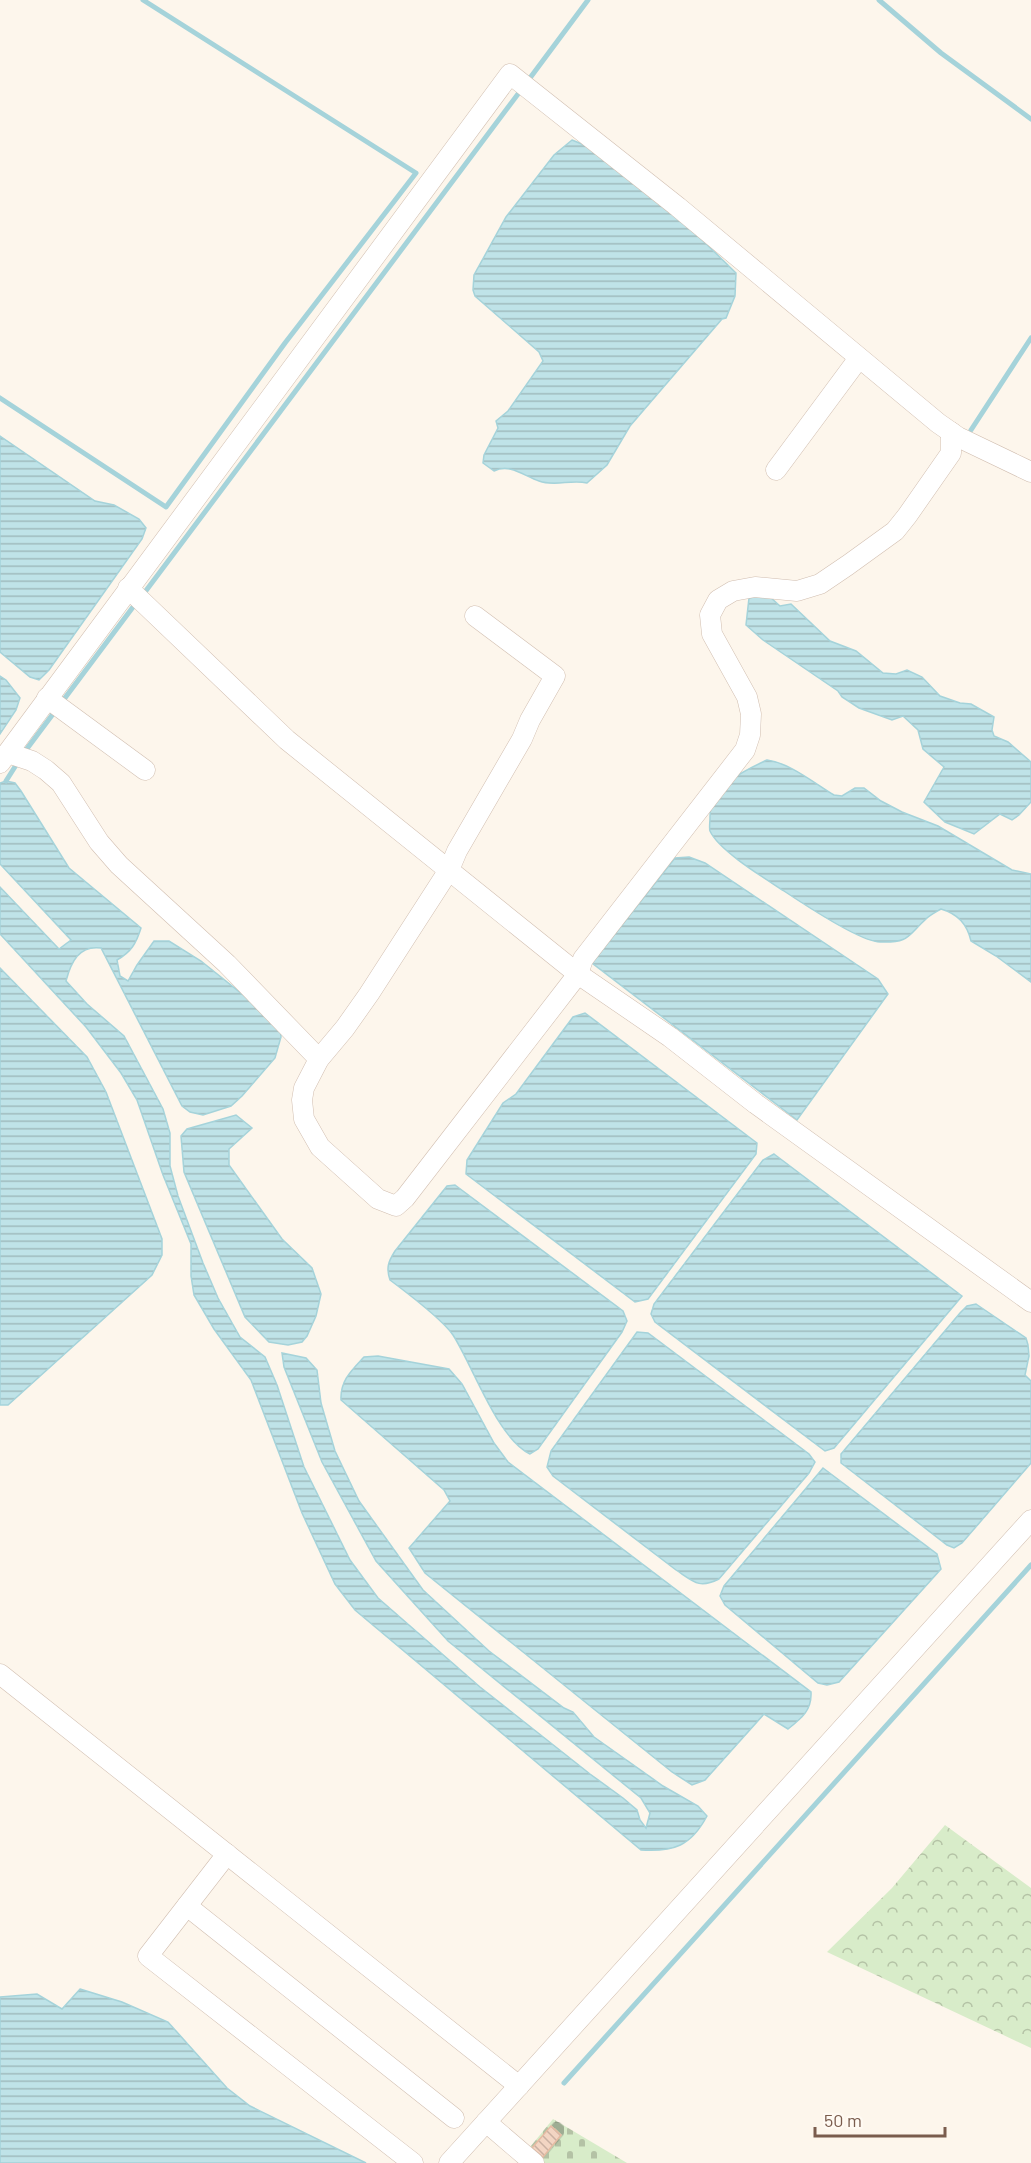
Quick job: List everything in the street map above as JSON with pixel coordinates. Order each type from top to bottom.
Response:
[{"type":"street","points":[[319,1059],[227,964],[119,865],[99,842],[62,783],[32,761],[4,758],[510,74],[678,207],[938,423],[951,432],[1031,472]]},
{"type":"street","points":[[776,470],[860,358]]},
{"type":"street","points":[[475,616],[555,676],[522,739],[457,851],[449,870],[345,1029],[319,1059],[304,1088],[302,1100],[304,1119],[320,1147],[378,1199],[396,1206],[405,1198],[578,974],[583,959],[745,750],[750,735],[752,714],[747,696],[712,633],[710,615],[718,600],[733,591],[755,587],[797,591],[820,584],[848,566],[895,531],[907,516],[951,453],[951,432]]},
{"type":"street","points":[[128,588],[287,740],[578,974],[670,1037],[756,1104],[1031,1302]]},
{"type":"street","points":[[47,698],[145,770]]},
{"type":"street","points":[[449,2163],[1031,1520]]},
{"type":"street","points":[[0,1674],[519,2086]]},
{"type":"street","points":[[227,1854],[148,1956],[412,2163]]},
{"type":"street","points":[[187,1906],[454,2118]]},
{"type":"street","points":[[486,2122],[534,2163]]},
{"type":"green space","points":[[945,1825],[1031,1888],[1031,2048],[827,1952],[892,1888]]},
{"type":"green space","points":[[553,2119],[627,2163],[517,2163]]},
{"type":"water","points":[[572,140],[589,147],[694,232],[736,273],[735,296],[726,318],[722,319],[630,426],[607,465],[587,483],[545,483],[511,469],[494,471],[483,463],[484,455],[498,428],[496,421],[508,411],[543,361],[539,352],[475,296],[474,275],[506,217],[554,155]]},
{"type":"water","points":[[0,436],[95,501],[114,505],[139,519],[146,528],[142,539],[49,670],[39,680],[30,677],[0,652]]},
{"type":"water","points":[[770,597],[780,606],[791,604],[830,641],[856,651],[883,673],[896,674],[907,670],[922,677],[940,696],[971,704],[994,717],[992,730],[994,736],[1008,742],[1031,762],[1031,802],[1012,820],[1000,814],[974,834],[945,822],[924,802],[944,767],[923,749],[918,730],[903,716],[892,720],[859,708],[763,640],[746,625],[749,598]]},
{"type":"water","points":[[0,676],[20,698],[16,710],[0,734]]},
{"type":"water","points":[[767,760],[793,769],[834,795],[842,796],[855,788],[864,788],[881,801],[938,826],[1012,870],[1031,874],[1031,982],[971,941],[961,921],[947,911],[941,909],[931,915],[903,940],[880,942],[871,940],[817,912],[733,856],[710,831],[711,807],[715,797],[729,782]]},
{"type":"water","points":[[6,781],[15,783],[21,791],[69,868],[141,928],[132,947],[117,960],[120,976],[128,981],[154,941],[169,941],[201,961],[280,1027],[281,1037],[275,1058],[242,1096],[231,1106],[203,1115],[190,1112],[182,1106],[101,948],[87,949],[77,956],[70,967],[66,981],[87,1004],[124,1036],[163,1109],[170,1133],[170,1166],[178,1196],[203,1263],[218,1298],[240,1337],[265,1357],[277,1385],[304,1467],[350,1560],[378,1598],[480,1687],[637,1810],[646,1828],[650,1813],[641,1798],[448,1641],[376,1561],[322,1462],[284,1367],[282,1353],[306,1358],[317,1370],[321,1403],[335,1451],[359,1501],[423,1590],[489,1651],[564,1708],[573,1712],[594,1737],[663,1786],[698,1806],[707,1816],[688,1840],[663,1850],[641,1850],[355,1610],[335,1584],[302,1513],[251,1380],[214,1329],[194,1295],[191,1276],[191,1244],[163,1175],[137,1100],[121,1073],[86,1027],[0,934],[0,887],[59,949],[71,940],[0,864],[0,783]]},
{"type":"water","points":[[689,857],[705,863],[878,979],[888,994],[797,1120],[592,963],[675,858]]},
{"type":"water","points":[[0,968],[87,1057],[106,1092],[162,1239],[162,1255],[152,1275],[8,1405],[0,1405]]},
{"type":"water","points":[[585,1013],[757,1143],[756,1154],[648,1299],[635,1302],[466,1174],[467,1160],[503,1103],[516,1094],[573,1017]]},
{"type":"water","points":[[236,1115],[252,1128],[229,1149],[229,1165],[282,1239],[312,1268],[321,1294],[316,1316],[302,1342],[288,1345],[269,1342],[245,1317],[184,1172],[181,1136],[187,1129]]},
{"type":"water","points":[[774,1154],[962,1296],[834,1448],[825,1451],[655,1322],[651,1314],[654,1304],[763,1160]]},
{"type":"water","points":[[455,1185],[623,1311],[627,1321],[622,1332],[538,1449],[530,1454],[518,1446],[496,1417],[453,1335],[414,1298],[390,1280],[388,1265],[395,1251],[447,1186]]},
{"type":"water","points":[[976,1304],[1026,1338],[1029,1356],[1025,1375],[1031,1381],[1031,1463],[962,1543],[954,1548],[947,1545],[841,1463],[841,1454],[960,1313],[967,1306]]},
{"type":"water","points":[[637,1332],[648,1333],[809,1454],[815,1462],[809,1473],[719,1579],[706,1584],[697,1583],[676,1570],[553,1476],[547,1467],[551,1451]]},
{"type":"water","points":[[378,1356],[449,1369],[462,1384],[494,1443],[508,1462],[811,1692],[810,1704],[802,1717],[788,1729],[764,1714],[705,1780],[692,1785],[672,1772],[425,1573],[409,1548],[450,1501],[444,1490],[341,1400],[342,1387],[351,1372],[364,1357]]},
{"type":"water","points":[[823,1468],[937,1554],[941,1569],[839,1682],[827,1685],[818,1683],[725,1605],[720,1596],[724,1586]]},
{"type":"water","points":[[80,1989],[122,2002],[168,2022],[227,2088],[250,2106],[366,2163],[0,2163],[0,1997],[37,1994],[62,2009]]},
{"type":"building","points":[[551,2126],[561,2135],[543,2157],[532,2148]]},
{"type":"waterway","points":[[0,398],[166,507],[285,343],[416,173],[143,0]]},
{"type":"waterway","points":[[527,82],[588,0]]},
{"type":"waterway","points":[[879,0],[941,53],[1031,119]]},
{"type":"waterway","points":[[142,596],[521,90]]},
{"type":"waterway","points":[[971,430],[1031,338]]},
{"type":"waterway","points":[[23,754],[136,603]]},
{"type":"waterway","points":[[6,781],[18,762]]},
{"type":"waterway","points":[[564,2083],[1031,1565]]}]
